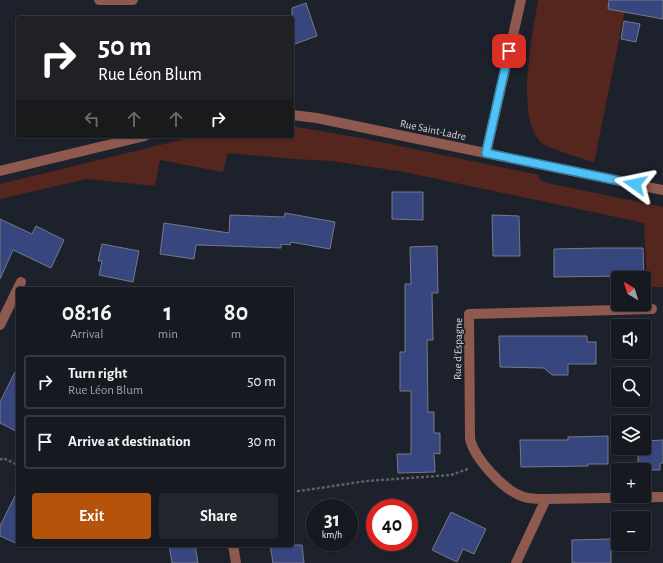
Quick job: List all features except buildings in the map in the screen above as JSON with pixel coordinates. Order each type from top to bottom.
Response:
[{"type":"street","points":[[99,0],[133,0]]},
{"type":"street","points":[[486,153],[521,0]]},
{"type":"street","name":"Rue Saint-Ladre","points":[[294,115],[317,118],[663,190]]},
{"type":"street","points":[[0,171],[137,138]]},
{"type":"street","points":[[19,287],[21,282]]},
{"type":"street","points":[[0,325],[16,292]]},
{"type":"street","name":"Rue d'Espagne","points":[[652,309],[469,314],[470,439],[476,454],[483,463],[515,493],[532,499],[663,497]]},
{"type":"street","points":[[516,563],[546,499]]},
{"type":"street","points":[[233,547],[236,563]]},
{"type":"path","points":[[0,460],[3,458],[16,464]]},
{"type":"path","points":[[294,492],[367,481],[451,475],[483,463]]},
{"type":"shaded area","points":[[538,0],[627,0],[594,163],[559,151],[542,143],[534,131],[529,115],[527,96],[530,54]]},
{"type":"shaded area","points":[[294,126],[361,138],[539,175],[540,180],[547,183],[663,207],[663,287],[651,287],[651,271],[646,271],[644,223],[404,172],[332,161],[228,153],[223,172],[160,160],[155,186],[87,179],[0,199],[0,184],[189,138],[294,138]]},
{"type":"route","points":[[509,51],[486,153],[635,184]]}]
